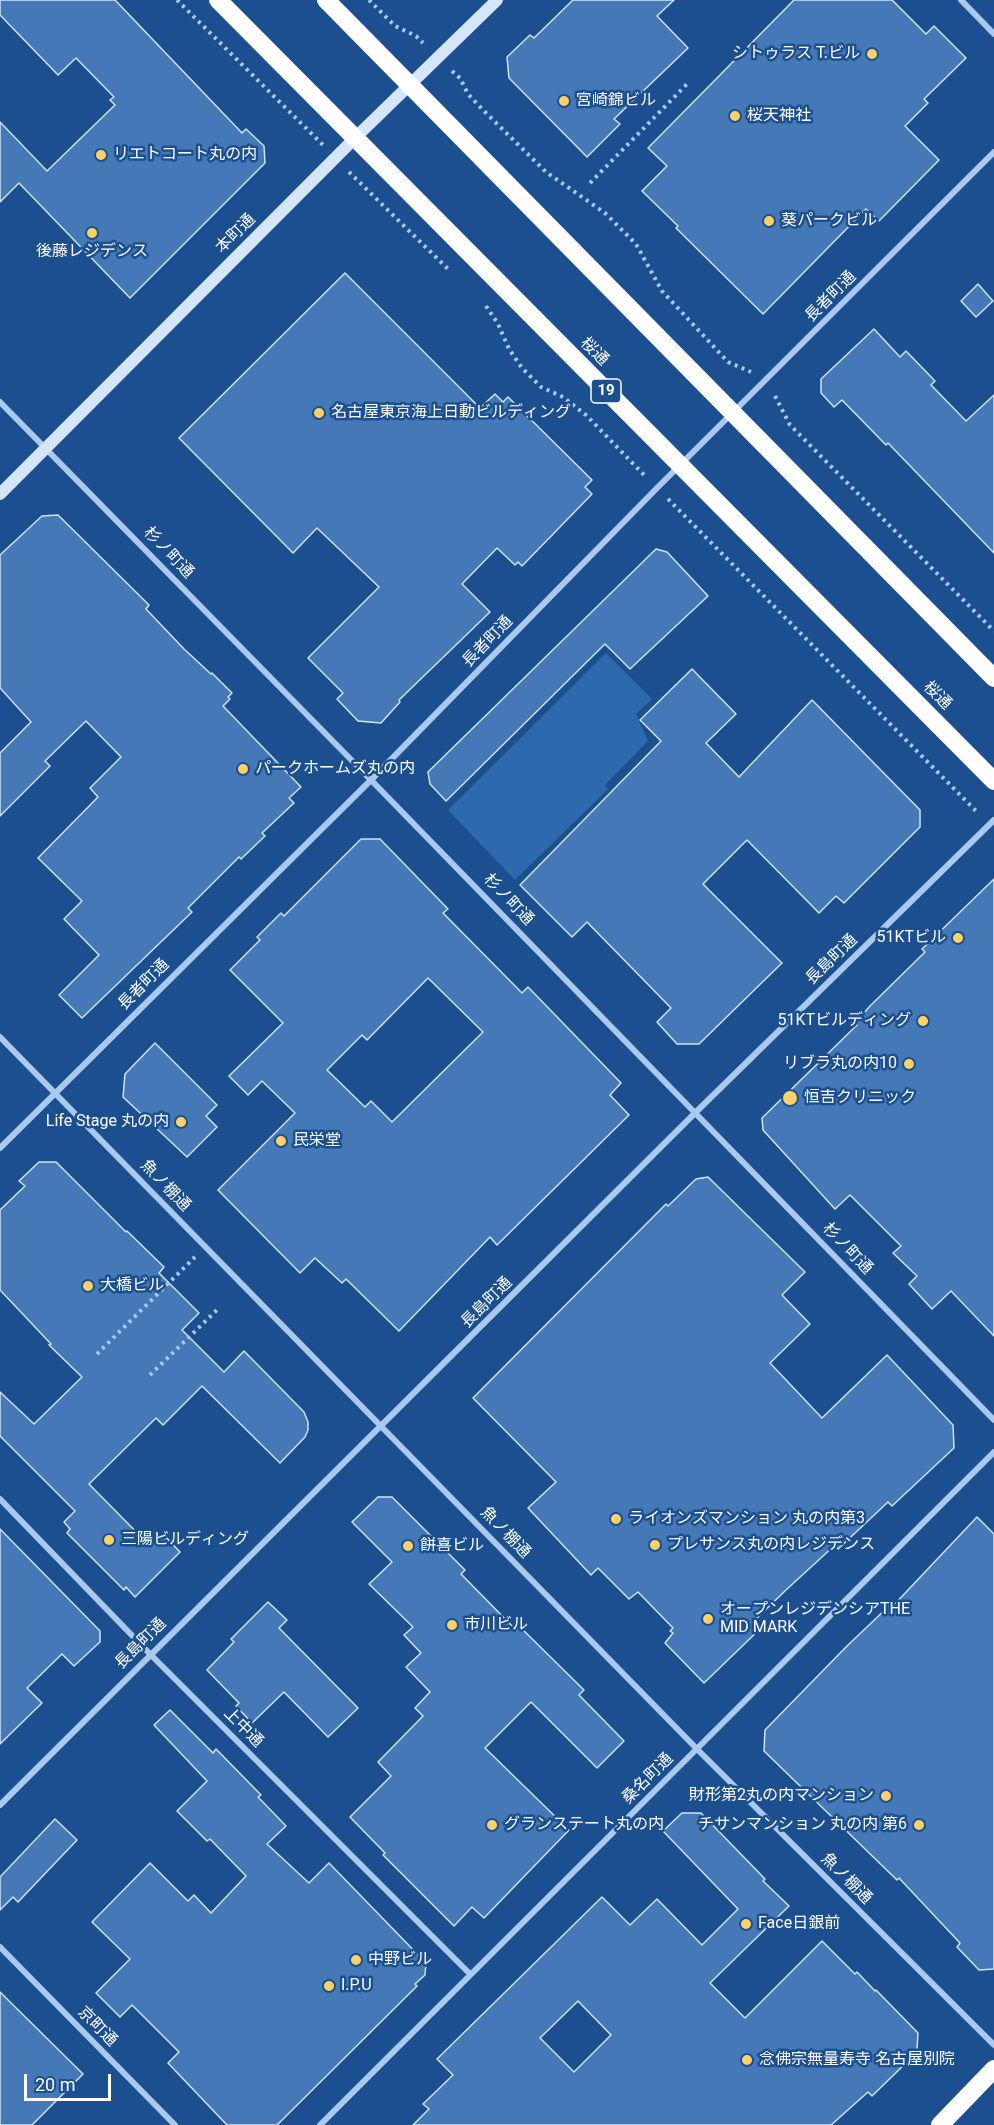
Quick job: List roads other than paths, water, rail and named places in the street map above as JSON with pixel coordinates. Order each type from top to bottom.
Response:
[{"type":"highway","name":"桜通","points":[[218,0],[994,781]]},
{"type":"highway","points":[[326,0],[994,678]]},
{"type":"highway","points":[[940,2125],[994,2069]]},
{"type":"street","name":"本町通","points":[[0,494],[497,0]]},
{"type":"street","points":[[961,0],[994,34]]},
{"type":"street","name":"長者町通","points":[[0,1148],[371,780],[657,488],[994,152]]},
{"type":"street","name":"杉ノ町通","points":[[0,402],[994,1420]]},
{"type":"street","name":"長島町通","points":[[0,1805],[696,1113],[992,823]]},
{"type":"street","name":"魚ノ棚通","points":[[0,1037],[697,1749],[994,2045]]},
{"type":"street","name":"桑名町通","points":[[321,2125],[994,1452]]},
{"type":"street","name":"上中通","points":[[0,1499],[150,1654],[470,1974]]},
{"type":"street","name":"京町通","points":[[0,1947],[176,2125]]},
{"type":"place","name":"シトゥラス T.ビル","points":[[872,54]]},
{"type":"place","name":"宮崎錦ビル","points":[[564,101]]},
{"type":"place","name":"桜天神社","points":[[735,116]]},
{"type":"place","name":"リエトコート丸の内","points":[[101,155]]},
{"type":"place","name":"葵パークビル","points":[[769,221]]},
{"type":"place","name":"後藤レジデンス","points":[[92,233]]},
{"type":"place","name":"名古屋東京海上日動ビルディング","points":[[319,413]]},
{"type":"place","name":"パークホームズ丸の内","points":[[243,769]]},
{"type":"place","name":"51KTビル","points":[[958,938]]},
{"type":"place","name":"51KTビルディング","points":[[923,1021]]},
{"type":"place","name":"リブラ丸の内10","points":[[909,1064]]},
{"type":"place","name":"恒吉クリニック","points":[[790,1098]]},
{"type":"place","name":"Life Stage 丸の内","points":[[181,1122]]},
{"type":"place","name":"民栄堂","points":[[281,1141]]},
{"type":"place","name":"大橋ビル","points":[[88,1286]]},
{"type":"place","name":"ライオンズマンション 丸の内第3","points":[[616,1519]]},
{"type":"place","name":"三陽ビルディング","points":[[109,1540]]},
{"type":"place","name":"プレサンス丸の内レジデンス","points":[[655,1545]]},
{"type":"place","name":"餅喜ビル","points":[[408,1546]]},
{"type":"place","name":"オープンレジデンシアTHE MID MARK","points":[[708,1619]]},
{"type":"place","name":"市川ビル","points":[[452,1625]]},
{"type":"place","name":"財形第2丸の内マンション","points":[[886,1796]]},
{"type":"place","name":"グランステート丸の内","points":[[492,1825]]},
{"type":"place","name":"チサンマンション 丸の内 第6","points":[[919,1825]]},
{"type":"place","name":"Face日銀前","points":[[746,1924]]},
{"type":"place","name":"中野ビル","points":[[356,1960]]},
{"type":"place","name":"I.P.U","points":[[329,1986]]},
{"type":"place","name":"念佛宗無量寿寺 名古屋別院","points":[[747,2060]]}]
